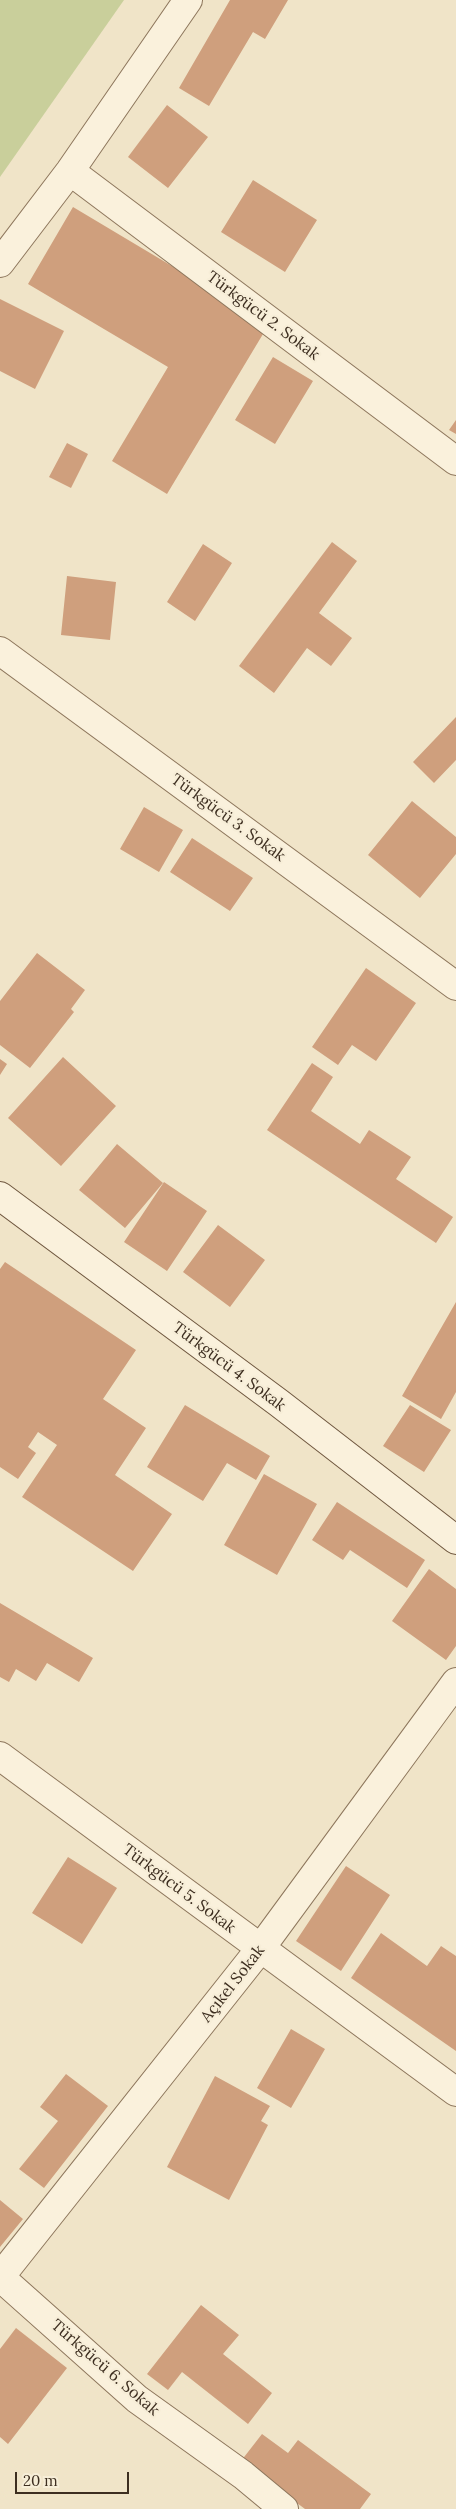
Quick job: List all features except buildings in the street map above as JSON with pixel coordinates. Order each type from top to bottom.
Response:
[{"type":"street","points":[[0,263],[70,171],[188,0]]},
{"type":"street","name":"Türkgücü 2. Sokak","points":[[70,171],[456,461]]},
{"type":"street","name":"Türkgücü 3. Sokak","points":[[0,651],[456,986]]},
{"type":"street","name":"Türkgücü 4. Sokak","points":[[0,1196],[279,1403],[456,1540]]},
{"type":"street","name":"Açıkel Sokak","points":[[0,2277],[260,1949],[456,1682]]},
{"type":"street","name":"Türkgücü 5. Sokak","points":[[0,1756],[456,2092]]},
{"type":"street","name":"Türkgücü 6. Sokak","points":[[0,2277],[137,2399],[243,2475],[284,2509]]},
{"type":"green space","points":[[0,0],[124,0],[0,177]]}]
